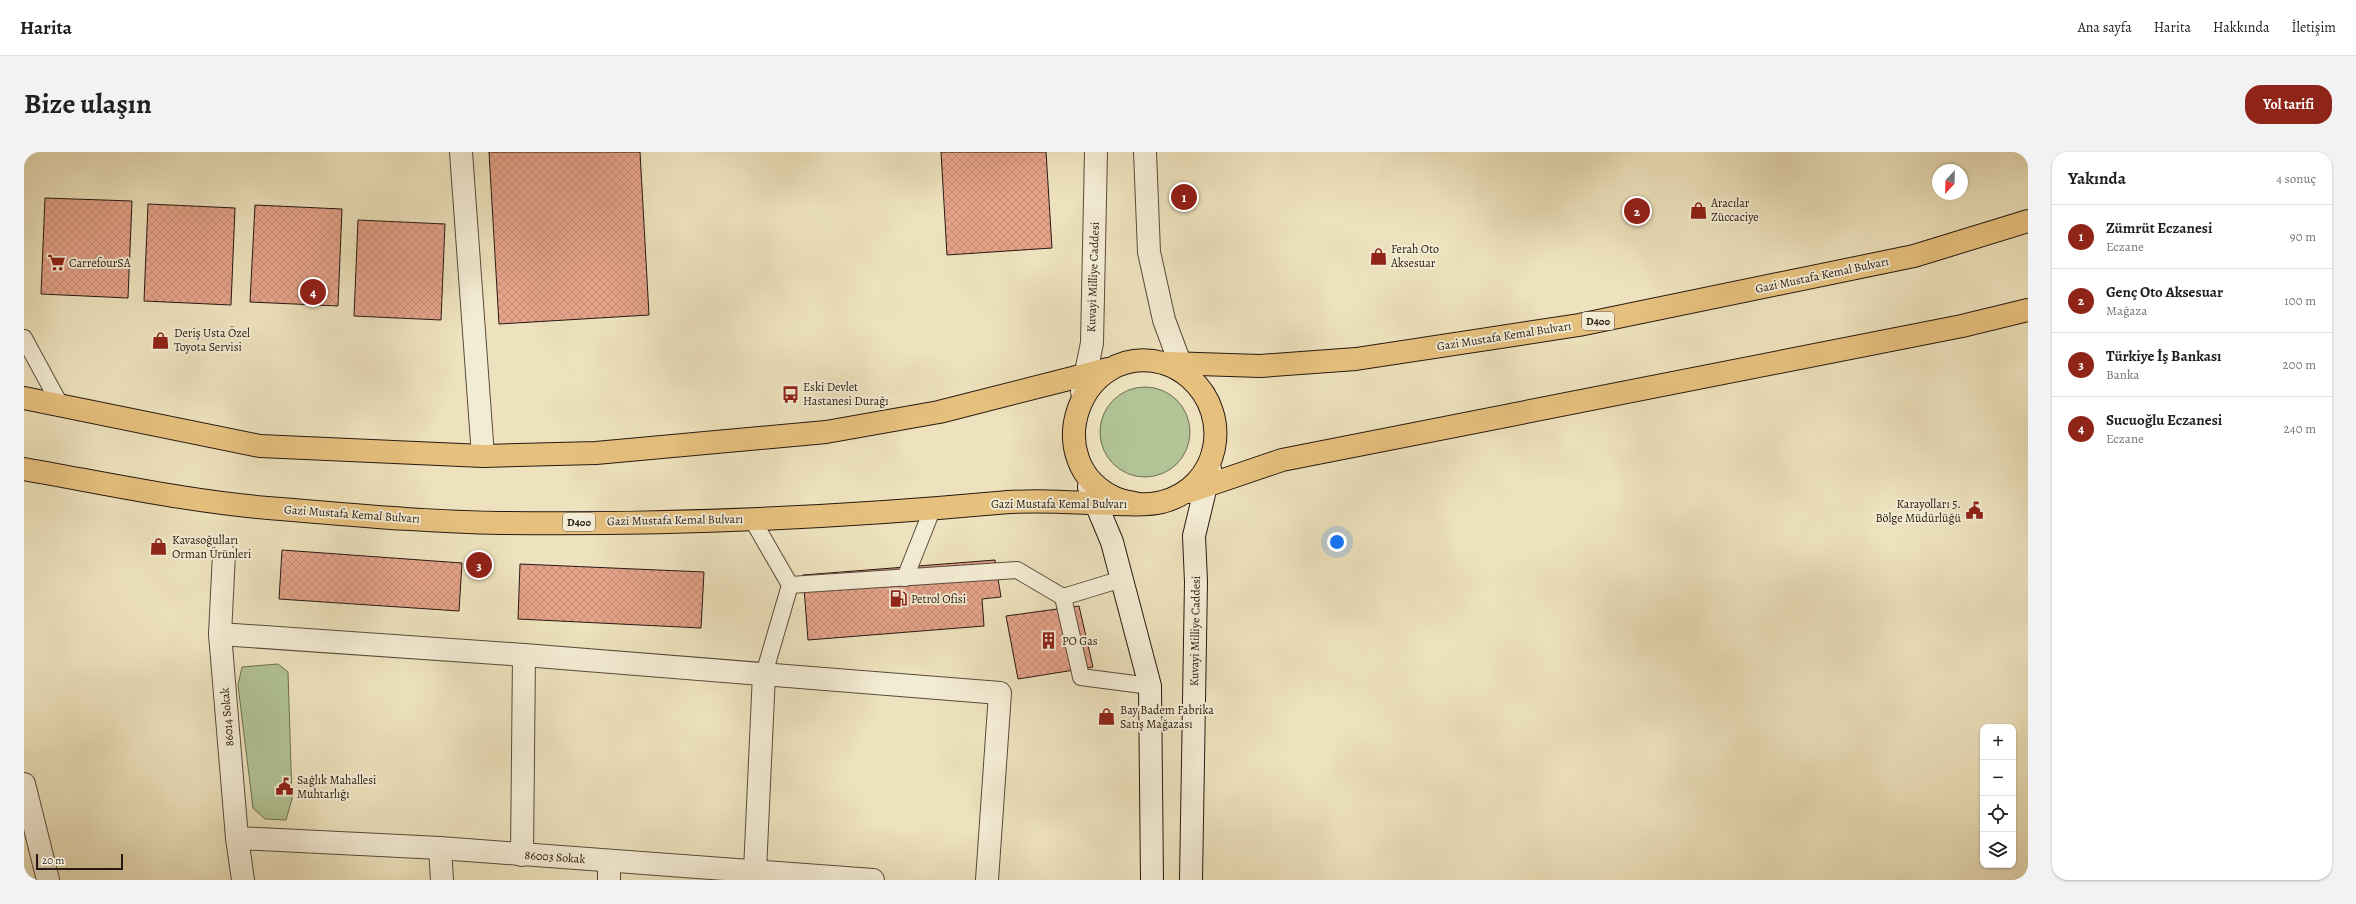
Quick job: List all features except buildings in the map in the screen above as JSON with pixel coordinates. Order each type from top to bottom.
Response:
[{"type":"highway","name":"Gazi Mustafa Kemal Bulvarı","points":[[1113,368],[1136,361],[1174,366],[1260,366],[1356,359],[1579,325],[1914,256],[2028,221]]},
{"type":"highway","points":[[1113,368],[1094,381],[1080,400],[1073,422],[1074,445],[1082,467],[1096,485],[1109,494],[1115,498],[1138,504],[1161,503],[1282,460],[1955,327],[2028,310]]},
{"type":"highway","points":[[1174,366],[1201,388],[1212,409],[1217,433],[1213,456],[1201,477],[1183,494]]},
{"type":"highway","points":[[24,398],[62,408],[260,446],[483,456],[596,453],[826,432],[939,412],[1113,368]]},
{"type":"highway","name":"Gazi Mustafa Kemal Bulvarı","points":[[24,469],[182,497],[277,509],[499,523],[752,519],[932,510],[1001,502],[1138,504]]},
{"type":"street","points":[[461,152],[483,456]]},
{"type":"street","name":"Kuvayi Milliye Caddesi","points":[[1080,400],[1092,344],[1096,152]]},
{"type":"street","points":[[1145,152],[1149,252],[1174,366]]},
{"type":"street","name":"Kuvayi Milliye Caddesi","points":[[1191,880],[1196,582],[1194,536],[1213,456]]},
{"type":"street","points":[[1082,467],[1112,542],[1150,686],[1152,880]]},
{"type":"street","name":"86014 Sokak","points":[[224,554],[220,634],[237,838],[243,880]]},
{"type":"street","points":[[220,634],[524,655],[1000,693],[987,880]]},
{"type":"street","points":[[522,855],[524,655]]},
{"type":"street","points":[[755,871],[764,674]]},
{"type":"street","points":[[24,784],[48,880]]},
{"type":"street","name":"86003 Sokak","points":[[237,838],[440,848],[522,855],[609,870],[755,871],[788,877],[873,880]]},
{"type":"street","points":[[440,848],[442,880]]},
{"type":"lane","points":[[24,338],[62,408]]},
{"type":"lane","points":[[905,578],[932,510]]},
{"type":"lane","points":[[752,519],[790,585],[764,674]]},
{"type":"lane","points":[[790,585],[1017,570],[1063,597],[1081,677],[1150,686]]},
{"type":"lane","points":[[1063,597],[1122,579]]},
{"type":"green space","points":[[1145,387],[1162,391],[1177,400],[1186,415],[1190,432],[1186,449],[1177,464],[1162,473],[1145,477],[1128,473],[1113,464],[1104,449],[1100,432],[1104,415],[1113,400],[1128,391]]},
{"type":"green space","points":[[278,664],[288,672],[292,799],[286,820],[265,819],[253,808],[238,685],[242,667]]},
{"type":"place","name":"Zümrüt Eczanesi","points":[[1184,197]]},
{"type":"place","name":"Aracılar Züccaciye","points":[[1698,210]]},
{"type":"place","name":"Genç Oto Aksesuar","points":[[1637,211]]},
{"type":"place","name":"Ferah Oto Aksesuar","points":[[1378,256]]},
{"type":"place","name":"CarrefourSA","points":[[56,263]]},
{"type":"place","name":"Sucuoğlu Eczanesi","points":[[313,292]]},
{"type":"place","name":"Deriş Usta Özel Toyota Servisi","points":[[161,340]]},
{"type":"place","name":"Eski Devlet Hastanesi Durağı","points":[[790,394]]},
{"type":"place","name":"Karayolları 5. Bölge Müdürlüğü","points":[[1974,511]]},
{"type":"place","name":"Kavasoğulları Orman Ürünleri","points":[[159,547]]},
{"type":"place","name":"Türkiye İş Bankası","points":[[479,565]]},
{"type":"place","name":"Petrol Ofisi","points":[[898,599]]},
{"type":"place","name":"PO Gas","points":[[1049,641]]},
{"type":"place","name":"Bay Badem Fabrika Satış Mağazası","points":[[1107,717]]},
{"type":"place","name":"Sağlık Mahallesi Muhtarlığı","points":[[284,787]]}]
